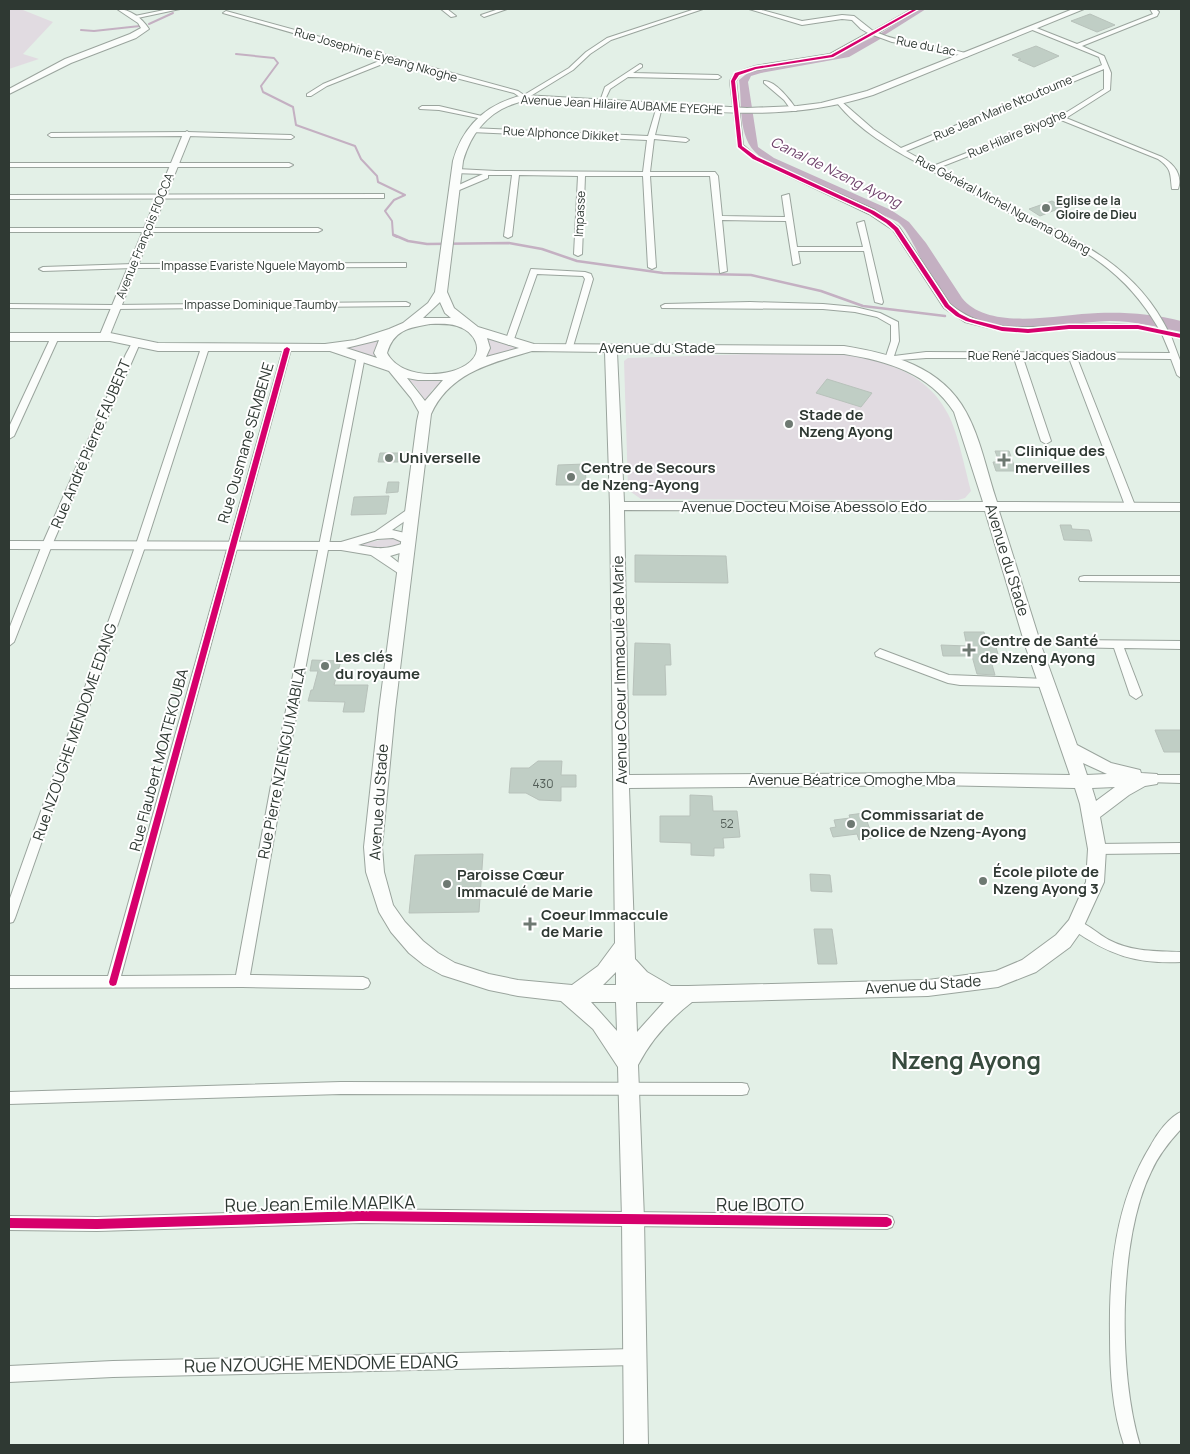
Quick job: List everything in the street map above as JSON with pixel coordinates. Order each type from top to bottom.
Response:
[{"type":"main road","points":[[794,110],[840,103],[1080,9]]},
{"type":"main road","name":"Avenue Jean Hilaire AUBAME EYEGHE","points":[[441,292],[461,146],[471,130],[483,117],[503,104],[524,98],[659,107],[794,110]]},
{"type":"main road","points":[[458,373],[437,393],[425,411],[417,397],[382,359],[381,349],[385,340],[420,315],[441,292],[446,305],[453,314],[482,338],[484,347],[482,356],[473,365]]},
{"type":"main road","points":[[9,337],[104,337],[150,347],[325,348],[358,343],[430,320],[444,320],[533,348]]},
{"type":"main road","points":[[325,348],[361,356],[409,376],[425,378],[442,377],[458,373],[473,365],[533,348]]},
{"type":"main road","name":"Avenue du Stade","points":[[425,411],[406,543],[374,847],[375,872],[385,907],[398,927],[416,947],[431,959],[449,969],[489,982],[518,988],[570,993],[681,993],[928,988],[998,979],[1011,975],[1041,959],[1063,941],[1076,925],[1095,882],[1097,849],[1090,809],[1046,683],[970,438],[960,411],[954,402],[930,378],[889,359],[844,350],[533,348]]},
{"type":"main road","name":"Avenue Coeur Immaculé de Marie","points":[[611,348],[617,506],[624,951],[636,1445]]},
{"type":"main road","name":"Avenue Docteu Moise Abessolo Edo","points":[[617,506],[1181,508]]},
{"type":"main road","points":[[1069,749],[1108,768],[1152,779]]},
{"type":"main road","points":[[1048,781],[1068,771],[1072,765],[1069,749]]},
{"type":"main road","name":"Avenue Béatrice Omoghe Mba","points":[[621,782],[934,779],[1082,782],[1152,779]]},
{"type":"main road","points":[[1048,781],[1070,788],[1090,809],[1133,783],[1152,779]]},
{"type":"main road","points":[[624,951],[634,974],[641,980],[681,993],[647,1032],[627,1066],[606,1029],[570,993],[591,984],[624,951]]},
{"type":"street","points":[[9,92],[68,61],[142,32],[145,26],[133,16],[120,9]]},
{"type":"street","points":[[133,16],[177,9]]},
{"type":"street","points":[[444,9],[453,16]]},
{"type":"street","points":[[484,15],[504,9]]},
{"type":"street","points":[[524,98],[571,69],[592,49],[612,37],[700,9]]},
{"type":"street","points":[[752,9],[802,23],[846,17],[855,18],[860,24],[876,34]]},
{"type":"street","points":[[916,9],[876,34],[832,56],[740,73],[734,78],[738,110],[738,140],[742,148],[755,158],[872,212],[888,222],[896,229],[942,299],[953,312],[962,318],[986,326],[1014,330],[1122,326],[1163,330],[1181,336]]},
{"type":"street","points":[[1077,46],[1157,14],[1153,9]]},
{"type":"street","name":"Rue Josephine Eyeang Nkoghe","points":[[226,13],[319,37],[389,59],[516,92],[524,98]]},
{"type":"street","points":[[1032,28],[1101,56],[1106,66]]},
{"type":"street","name":"Rue du Lac","points":[[876,34],[918,46],[945,48],[966,55]]},
{"type":"street","points":[[309,95],[324,85],[389,59]]},
{"type":"street","points":[[601,103],[607,88],[640,66]]},
{"type":"street","name":"Rue Hilaire Biyoghe","points":[[933,168],[1061,118],[1107,90],[1106,66]]},
{"type":"street","name":"Rue Jean Marie Ntoutoume","points":[[900,150],[1106,66]]},
{"type":"street","points":[[627,75],[718,77]]},
{"type":"street","points":[[766,82],[787,99],[794,110]]},
{"type":"street","name":"Rue Général Michel Nguema Obiang","points":[[840,103],[874,133],[900,150],[1000,205],[1059,233],[1097,255],[1132,286],[1158,316],[1163,330]]},
{"type":"street","points":[[652,267],[646,173],[651,138],[659,107]]},
{"type":"street","points":[[422,108],[439,108],[483,117]]},
{"type":"street","points":[[1061,118],[1167,162],[1175,173],[1177,180],[1175,188]]},
{"type":"street","name":"Rue Alphonce Dikiket","points":[[471,130],[686,140]]},
{"type":"street","points":[[51,135],[187,134],[291,137]]},
{"type":"street","name":"Avenue François FIOCCA","points":[[104,337],[187,134]]},
{"type":"street","points":[[9,165],[289,165]]},
{"type":"street","points":[[457,171],[496,173],[706,173],[714,176],[723,271]]},
{"type":"street","points":[[508,236],[516,172]]},
{"type":"street","points":[[454,189],[471,180],[496,173]]},
{"type":"street","name":"Impasse","points":[[578,254],[582,173]]},
{"type":"street","points":[[9,197],[381,196]]},
{"type":"street","points":[[786,196],[796,263]]},
{"type":"street","points":[[718,218],[789,219]]},
{"type":"street","points":[[861,223],[879,302]]},
{"type":"street","points":[[9,230],[318,230]]},
{"type":"street","points":[[795,249],[866,249]]},
{"type":"street","name":"Impasse Evariste Nguele Mayomb","points":[[43,269],[133,266],[402,265]]},
{"type":"street","points":[[509,342],[534,271],[585,274],[589,279],[569,348]]},
{"type":"street","name":"Impasse Dominique Taumby","points":[[9,306],[406,304]]},
{"type":"street","points":[[665,306],[818,305],[885,317],[895,324],[895,341],[889,359]]},
{"type":"street","points":[[1163,330],[1181,370]]},
{"type":"street","points":[[9,436],[55,337]]},
{"type":"street","name":"Rue André Pierre FAUBERT","points":[[9,642],[47,546],[136,343]]},
{"type":"street","name":"Rue NZOUGHE MENDOME EDANG","points":[[9,918],[142,544],[205,348]]},
{"type":"street","name":"Rue Ousmane SEMBENE","points":[[232,545],[287,349]]},
{"type":"street","name":"Rue René Jacques Siadous","points":[[889,359],[926,355],[1175,356]]},
{"type":"street","name":"Rue Pierre NZIENGUI MABILA","points":[[242,981],[323,546],[361,356]]},
{"type":"street","points":[[1018,356],[1046,441]]},
{"type":"street","points":[[1072,356],[1131,508]]},
{"type":"street","points":[[373,537],[392,526],[411,511]]},
{"type":"street","points":[[9,545],[341,546],[389,553],[406,543],[399,535],[393,534],[373,537],[341,546]]},
{"type":"street","name":"Rue Flaubert MOATEKOUBA","points":[[113,982],[232,545]]},
{"type":"street","points":[[366,550],[389,561],[404,573]]},
{"type":"street","points":[[1084,579],[1181,579]]},
{"type":"street","points":[[1071,644],[1181,645]]},
{"type":"street","points":[[1118,645],[1136,695]]},
{"type":"street","points":[[880,653],[948,679],[960,681],[1046,683]]},
{"type":"street","points":[[1152,779],[1181,779]]},
{"type":"street","points":[[1097,849],[1181,848]]},
{"type":"street","points":[[1076,925],[1094,938],[1123,952],[1140,957],[1181,957]]},
{"type":"street","points":[[9,982],[242,981],[363,983]]},
{"type":"street","points":[[9,1098],[341,1088],[742,1089]]},
{"type":"street","points":[[1132,1445],[1122,1406],[1119,1375],[1118,1289],[1120,1254],[1132,1204],[1142,1176],[1156,1148],[1181,1119]]},
{"type":"street","name":"Rue Jean Emile MAPIKA","points":[[9,1223],[97,1224],[361,1216],[632,1219]]},
{"type":"street","name":"Rue IBOTO","points":[[632,1219],[887,1222]]},
{"type":"street","name":"Rue NZOUGHE MENDOME EDANG","points":[[9,1374],[113,1369],[634,1357]]},
{"type":"shaded area","points":[[9,9],[23,10],[53,22],[23,54],[39,59],[9,69]]},
{"type":"shaded area","points":[[875,36],[882,38],[849,57],[751,76],[748,82],[758,147],[774,158],[891,210],[909,222],[926,243],[962,298],[974,308],[989,315],[1026,319],[1082,314],[1129,313],[1181,321],[1181,332],[1119,321],[1029,328],[989,324],[970,318],[954,307],[943,295],[908,234],[898,222],[764,159],[755,152],[749,144],[742,124],[739,80],[750,71],[833,57]]},
{"type":"shaded area","points":[[490,338],[521,348],[484,358],[487,339]]},
{"type":"shaded area","points":[[380,339],[374,350],[377,359],[341,348]]},
{"type":"shaded area","name":"Stade de Nzeng Ayong","points":[[812,352],[870,359],[907,373],[923,383],[937,397],[948,414],[955,431],[971,491],[965,498],[958,500],[641,499],[631,492],[628,487],[624,361],[628,358]]},
{"type":"shaded area","points":[[445,379],[432,390],[425,402],[417,388],[409,380]]},
{"type":"shaded area","points":[[395,537],[401,539],[398,548],[388,550],[361,546],[361,544]]},
{"type":"building","points":[[1090,14],[1115,25],[1097,32],[1071,21]]},
{"type":"building","points":[[1036,46],[1059,56],[1034,67],[1018,60],[1021,59],[1012,55]]},
{"type":"building","name":"Eglise de la Gloire de Dieu","points":[[1052,201],[1063,207],[1040,216],[1029,209]]},
{"type":"building","points":[[827,379],[872,393],[861,407],[816,393]]},
{"type":"building","name":"Clinique des merveilles","points":[[995,451],[1009,451],[1016,471],[996,471],[993,462],[997,462],[996,459],[998,459]]},
{"type":"building","name":"Universelle","points":[[380,453],[400,453],[398,462],[378,462]]},
{"type":"building","name":"Centre de Secours de Nzeng-Ayong","points":[[585,464],[586,481],[581,481],[581,485],[556,485],[558,465]]},
{"type":"building","points":[[388,482],[399,482],[398,492],[386,493]]},
{"type":"building","points":[[389,496],[386,514],[351,515],[354,497]]},
{"type":"building","points":[[1060,525],[1071,525],[1072,529],[1089,530],[1092,541],[1064,540]]},
{"type":"building","points":[[635,555],[726,556],[728,583],[635,582]]},
{"type":"building","name":"Centre de Santé de Nzeng Ayong","points":[[964,632],[984,632],[987,644],[995,644],[998,654],[989,654],[995,675],[977,674],[972,656],[943,656],[941,645],[967,646]]},
{"type":"building","points":[[635,643],[670,644],[671,665],[665,665],[666,695],[633,695]]},
{"type":"building","points":[[312,660],[341,661],[334,685],[368,685],[364,712],[343,712],[345,702],[308,701],[318,671],[310,671]]},
{"type":"building","points":[[1155,730],[1181,730],[1181,752],[1164,752]]},
{"type":"building","points":[[538,761],[562,761],[561,775],[576,775],[576,787],[561,787],[561,801],[539,800],[526,793],[509,793],[511,768],[529,768]]},
{"type":"building","points":[[690,795],[712,796],[713,811],[737,811],[740,837],[723,838],[724,848],[714,848],[714,856],[691,855],[691,843],[660,842],[660,816],[690,816]]},
{"type":"building","name":"Commissariat de police de Nzeng-Ayong","points":[[864,813],[873,838],[859,840],[857,834],[833,837],[830,828],[836,827],[834,820],[850,818],[849,815]]},
{"type":"building","name":"Paroisse Cœur Immaculé de Marie","points":[[483,854],[479,912],[409,913],[415,855]]},
{"type":"building","points":[[810,874],[830,875],[832,892],[811,891]]},
{"type":"building","points":[[814,929],[832,929],[837,964],[818,964]]},
{"type":"waterway","name":"Canal de Nzeng Ayong","points":[[870,42],[923,9]]},
{"type":"waterway","points":[[149,24],[173,13]]},
{"type":"waterway","points":[[81,30],[94,31],[140,26]]},
{"type":"waterway","points":[[236,54],[274,58],[278,63],[261,86],[263,92],[293,107],[296,125],[355,146],[361,159],[377,176],[378,182],[405,195],[394,200],[385,211],[392,221],[393,235],[397,237]]},
{"type":"waterway","points":[[394,235],[408,241],[427,244],[509,243],[542,249],[577,261],[663,273],[751,275],[821,291],[863,306],[945,316]]},
{"type":"cycle path","points":[[916,9],[832,56],[755,68],[737,74],[733,81],[740,146],[755,158],[872,212],[888,222],[896,229],[947,306],[968,320],[1002,329],[1028,331],[1069,327],[1138,327],[1181,336]]},
{"type":"cycle path","points":[[113,982],[287,349]]},
{"type":"cycle path","points":[[9,1223],[97,1224],[361,1216],[887,1222]]},
{"type":"place","name":"Eglise de la Gloire de Dieu","points":[[1046,208]]},
{"type":"place","name":"Stade de Nzeng Ayong","points":[[789,424]]},
{"type":"place","name":"Universelle","points":[[389,458]]},
{"type":"place","name":"Clinique des merveilles","points":[[1004,460]]},
{"type":"place","name":"Centre de Secours de Nzeng-Ayong","points":[[571,477]]},
{"type":"place","name":"Centre de Santé de Nzeng Ayong","points":[[969,650]]},
{"type":"place","name":"Les clés du royaume","points":[[325,666]]},
{"type":"place","name":"Commissariat de police de Nzeng-Ayong","points":[[851,824]]},
{"type":"place","name":"École pilote de Nzeng Ayong 3","points":[[983,881]]},
{"type":"place","name":"Paroisse Cœur Immaculé de Marie","points":[[447,884]]},
{"type":"place","name":"Coeur Immaccule de Marie","points":[[530,924]]},
{"type":"district","name":"Nzeng Ayong","points":[[966,1061]]}]
